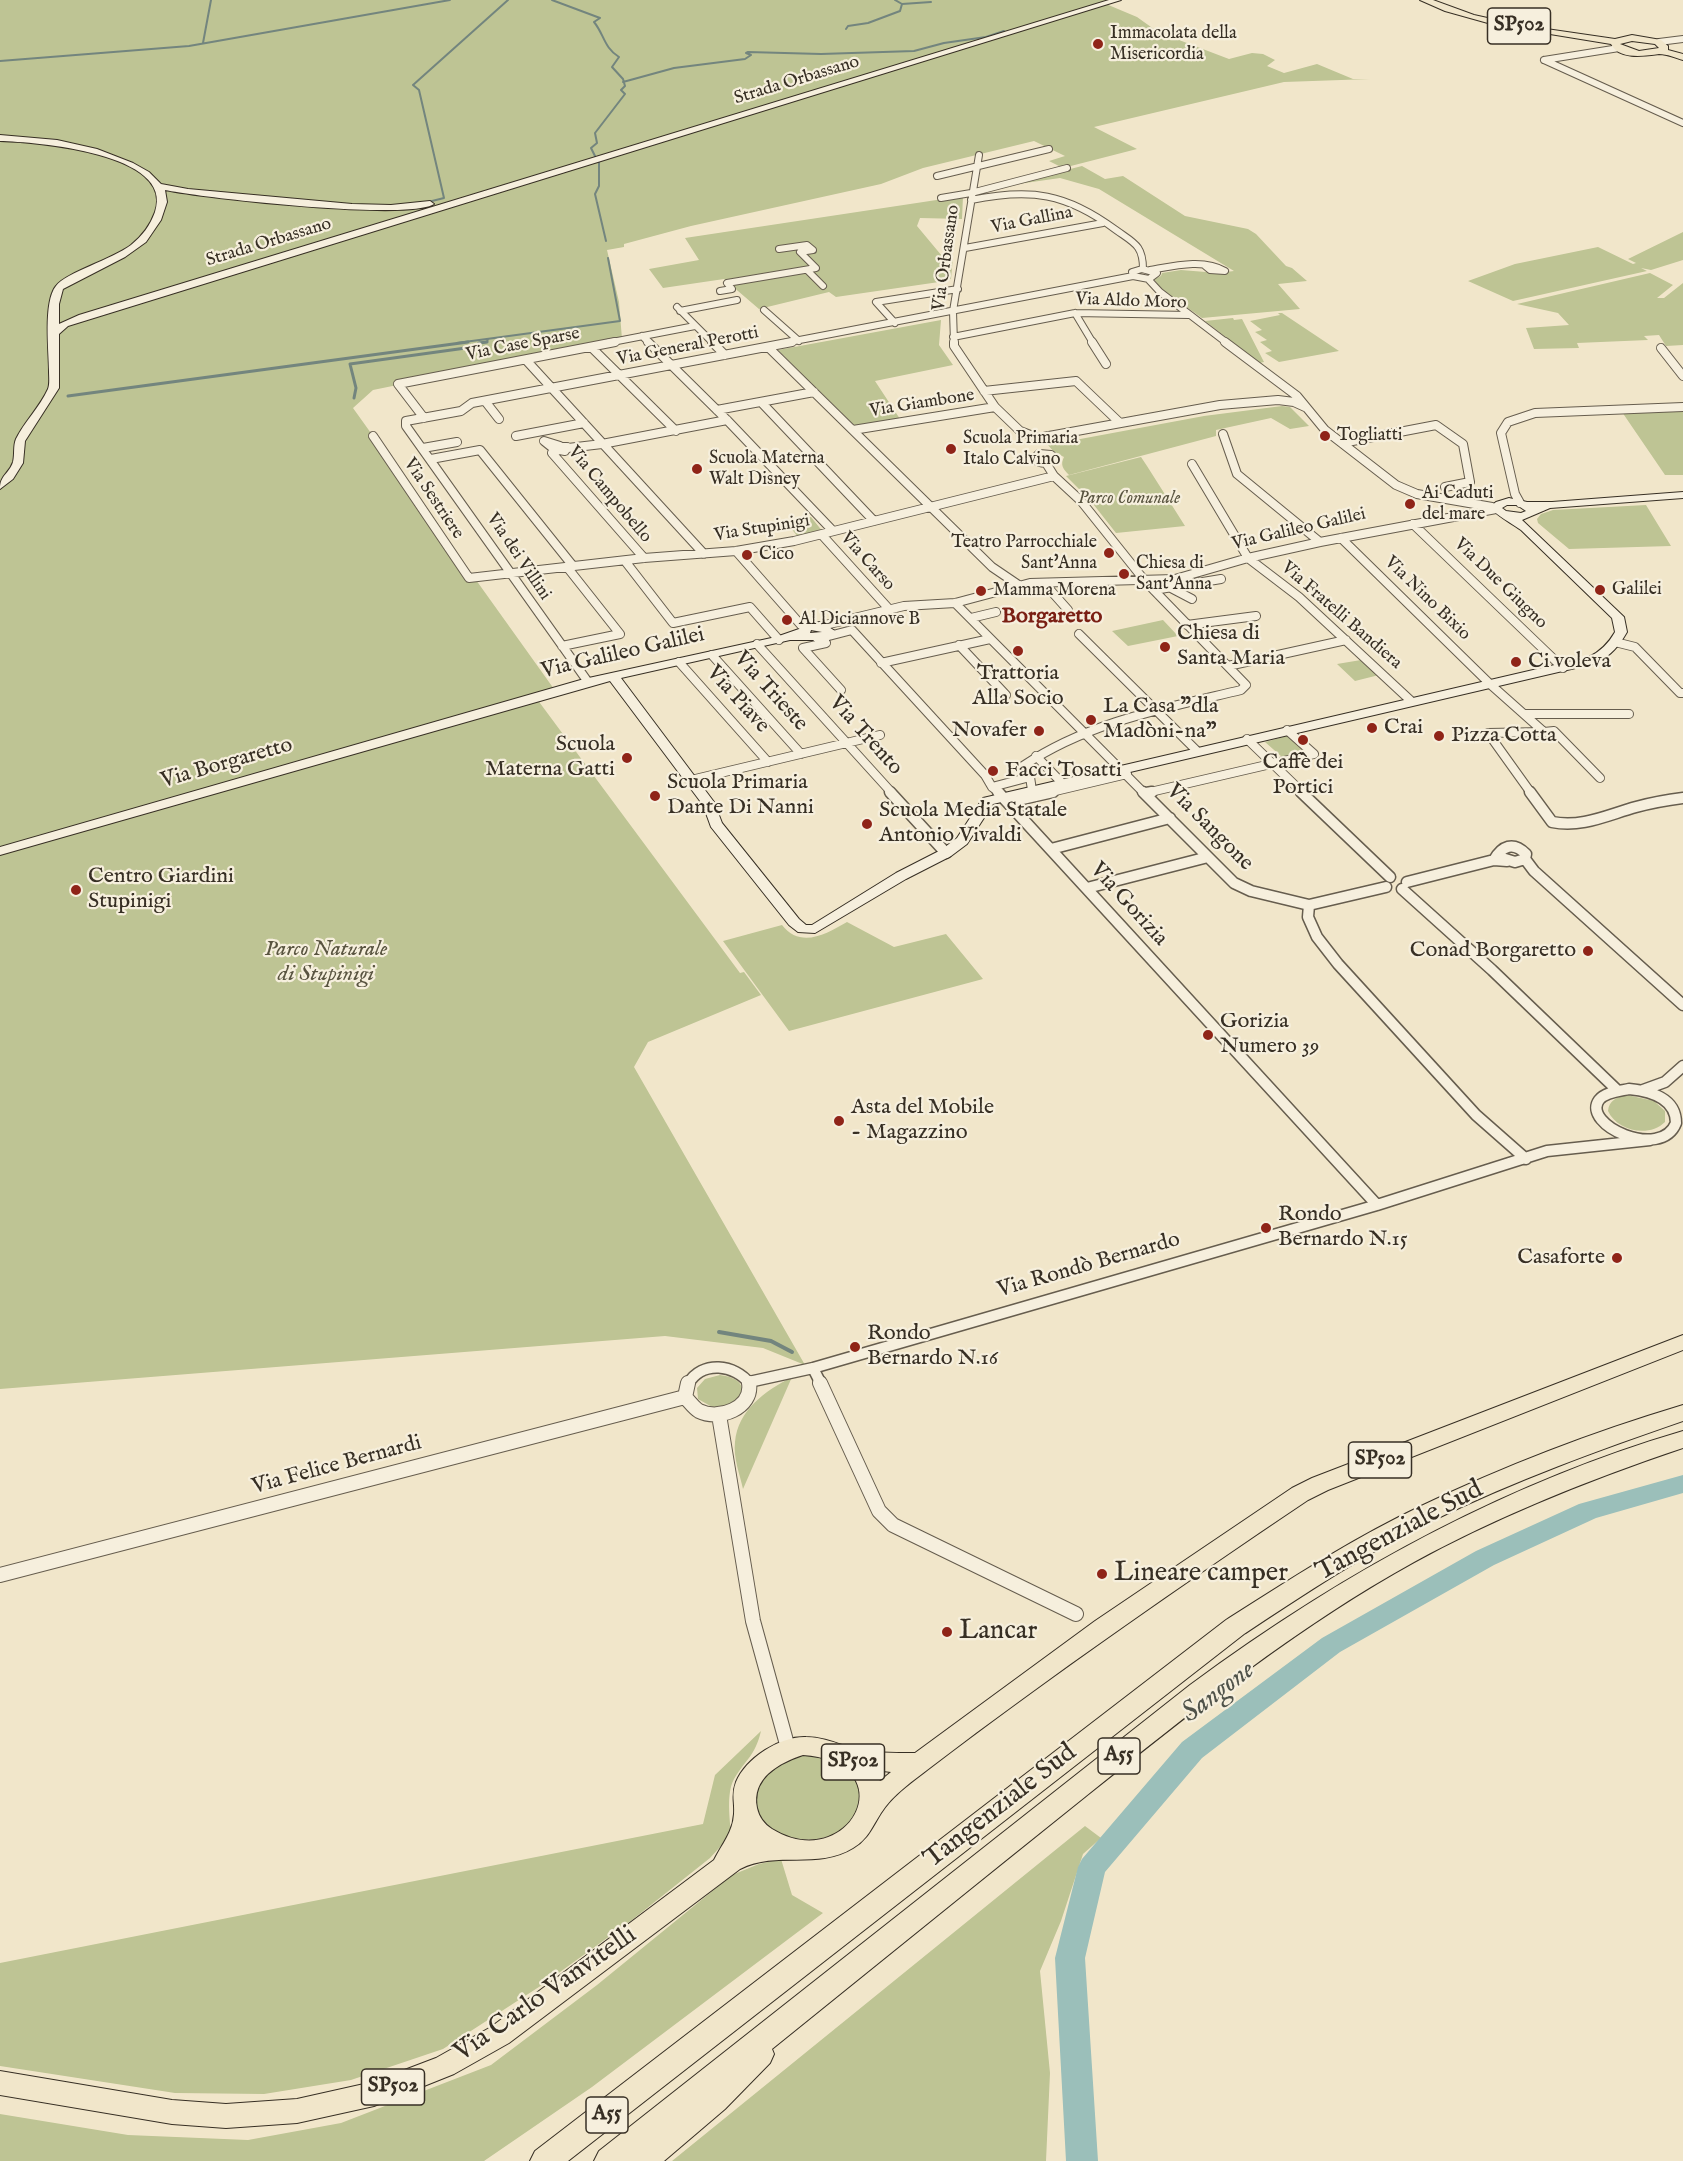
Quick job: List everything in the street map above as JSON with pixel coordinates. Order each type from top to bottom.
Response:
[{"type":"highway","name":"Tangenziale Sud","points":[[545,2161],[1235,1627],[1335,1563],[1427,1513],[1569,1451],[1683,1413]]},
{"type":"highway","name":"Tangenziale Sud","points":[[609,2161],[1199,1692],[1299,1620],[1407,1555],[1458,1529],[1607,1465],[1683,1439]]},
{"type":"highway","points":[[642,2161],[715,2100],[823,1991]]},
{"type":"main road","name":"Strada Orbassano","points":[[54,333],[65,324],[82,317],[1117,0]]},
{"type":"main road","name":"SP502","points":[[1425,0],[1482,20],[1618,45],[1637,53],[1660,47]]},
{"type":"main road","name":"SP502","points":[[1618,45],[1637,38],[1683,57]]},
{"type":"main road","points":[[0,138],[52,143],[101,153],[138,169],[160,186],[163,198],[158,219],[147,235],[132,249],[109,263],[64,284],[57,291],[54,388],[20,441],[18,463],[0,486]]},
{"type":"main road","name":"Strada Orbassano","points":[[160,186],[241,197],[352,207],[391,208],[456,201]]},
{"type":"main road","points":[[391,208],[423,207],[427,209],[425,213]]},
{"type":"main road","points":[[1513,509],[1683,495]]},
{"type":"main road","points":[[613,676],[709,805],[717,824],[796,926],[806,930],[815,929],[901,876],[946,853],[962,841],[988,801],[1006,799],[1031,784],[1062,783],[1124,771],[1246,739],[1563,668],[1593,660],[1604,654],[1621,632],[1618,616],[1513,509]]},
{"type":"main road","name":"Via Galileo Galilei","points":[[465,717],[613,676],[808,635]]},
{"type":"main road","name":"Via Borgaretto","points":[[0,851],[465,717]]},
{"type":"main road","name":"SP502","points":[[870,1809],[890,1787],[920,1762],[1103,1627],[1300,1494],[1331,1479],[1683,1342]]},
{"type":"main road","name":"SP502","points":[[788,1849],[761,1836],[752,1826],[746,1814],[743,1798],[747,1782],[751,1774],[770,1756],[788,1748],[819,1746],[848,1756],[894,1763],[920,1762]]},
{"type":"main road","name":"SP502","points":[[723,1867],[742,1856],[764,1848],[814,1851],[833,1847],[850,1838],[863,1825],[870,1809],[872,1794],[868,1780],[860,1767],[848,1756]]},
{"type":"main road","name":"SP502","points":[[723,1867],[740,1840],[746,1814]]},
{"type":"main road","name":"Via Carlo Vanvitelli","points":[[0,2083],[172,2112],[226,2116],[297,2111],[374,2094],[445,2066],[500,2035],[723,1867]]},
{"type":"street","points":[[1660,47],[1683,39]]},
{"type":"street","points":[[1618,45],[1544,60],[1683,123]]},
{"type":"street","name":"Via Orbassano","points":[[937,176],[1048,149]]},
{"type":"street","name":"Via Orbassano","points":[[979,155],[975,167],[965,248],[953,312],[954,346],[995,407],[1020,431],[1038,438]]},
{"type":"street","name":"Via Orbassano","points":[[971,196],[1067,168]]},
{"type":"street","points":[[941,198],[1016,192],[1038,194],[1072,202],[1137,246],[1143,254],[1147,269]]},
{"type":"street","name":"Via Gallina","points":[[965,248],[1103,223]]},
{"type":"street","points":[[720,291],[732,289],[727,283],[816,268],[800,252],[813,250],[807,245],[779,249]]},
{"type":"street","points":[[1147,269],[1156,272],[1157,276],[1148,279],[1133,276],[1134,270],[1147,269],[1204,265]]},
{"type":"street","points":[[807,270],[823,286]]},
{"type":"street","name":"Via General Perotti","points":[[415,419],[461,411],[472,404],[485,401],[1133,276]]},
{"type":"street","points":[[1148,279],[1160,292],[1189,315]]},
{"type":"street","points":[[895,323],[876,302],[958,290]]},
{"type":"street","points":[[725,355],[678,309],[737,300]]},
{"type":"street","points":[[764,310],[799,341]]},
{"type":"street","points":[[1075,313],[1106,364]]},
{"type":"street","name":"Via Aldo Moro","points":[[954,337],[1075,313],[1189,315],[1297,396],[1325,430],[1404,490],[1513,509]]},
{"type":"street","name":"Via Case Sparse","points":[[424,418],[398,384],[695,326]]},
{"type":"street","points":[[642,336],[728,420],[833,531]]},
{"type":"street","points":[[591,347],[676,430]]},
{"type":"street","name":"Via Giambone","points":[[768,347],[992,567],[1020,586]]},
{"type":"street","points":[[1661,348],[1683,376]]},
{"type":"street","points":[[526,360],[704,554]]},
{"type":"street","points":[[984,391],[1076,381],[1120,423]]},
{"type":"street","points":[[1286,388],[1287,400]]},
{"type":"street","points":[[717,410],[814,392]]},
{"type":"street","points":[[992,787],[1031,784],[1023,766],[1036,756],[1085,732],[1157,710],[1241,690],[1246,685],[1145,581],[1081,501],[1054,476],[1046,463],[1034,459],[1035,456],[1042,454],[1038,438],[1220,405],[1287,400],[1305,407]]},
{"type":"street","points":[[485,401],[499,419]]},
{"type":"street","points":[[761,402],[874,521]]},
{"type":"street","points":[[1513,509],[1501,433],[1513,419],[1535,413],[1683,406]]},
{"type":"street","name":"Via Giambone","points":[[853,430],[995,407]]},
{"type":"street","name":"Via dei Villini","points":[[415,419],[406,421],[406,426],[588,682]]},
{"type":"street","name":"Via Campobello","points":[[644,558],[552,453],[561,449],[583,448],[728,420]]},
{"type":"street","points":[[516,436],[584,423]]},
{"type":"street","points":[[1342,444],[1436,426],[1463,444],[1470,482],[1445,487]]},
{"type":"street","points":[[1223,434],[1237,474],[1320,542]]},
{"type":"street","name":"Via Sestriere","points":[[373,436],[469,578]]},
{"type":"street","points":[[423,448],[456,442]]},
{"type":"street","points":[[431,459],[480,450],[620,634],[562,646]]},
{"type":"street","points":[[1192,464],[1248,558]]},
{"type":"street","name":"Via Stupinigi","points":[[469,578],[644,558],[736,551],[822,535],[1054,476]]},
{"type":"street","name":"Via Aldo Moro","points":[[1467,502],[1480,508]]},
{"type":"street","name":"Via Galileo Galilei","points":[[1468,515],[1480,508],[1513,509]]},
{"type":"street","name":"Via Galileo Galilei","points":[[808,635],[889,609],[921,604],[955,603],[1020,586],[1044,583],[1175,579],[1248,558],[1320,542],[1413,524],[1513,509]]},
{"type":"street","name":"Via Due Giugno","points":[[1413,524],[1563,668]]},
{"type":"street","name":"Via Carso","points":[[822,535],[889,609]]},
{"type":"street","name":"Via Nino Bixio","points":[[1341,538],[1490,684],[1544,732],[1554,731],[1600,778]]},
{"type":"street","points":[[736,551],[808,635]]},
{"type":"street","name":"Via Fratelli Bandiera","points":[[1248,558],[1299,597],[1411,701]]},
{"type":"street","points":[[625,561],[673,623],[750,606],[826,643],[803,648],[841,690]]},
{"type":"street","points":[[1154,590],[1221,579]]},
{"type":"street","points":[[1044,583],[1068,610]]},
{"type":"street","points":[[1171,588],[1192,599]]},
{"type":"street","name":"Via Sangone","points":[[955,603],[1241,888],[1308,904],[1329,903],[1388,882]]},
{"type":"street","points":[[971,618],[996,612]]},
{"type":"street","points":[[1187,625],[1256,616]]},
{"type":"street","name":"Via Galileo Galilei","points":[[808,635],[852,630]]},
{"type":"street","name":"Via Gorizia","points":[[852,630],[985,776],[992,787],[1006,799],[1377,1205]]},
{"type":"street","points":[[1079,634],[1197,751]]},
{"type":"street","points":[[881,663],[990,639]]},
{"type":"street","points":[[1228,666],[1346,640]]},
{"type":"street","points":[[1615,642],[1635,647],[1683,693]]},
{"type":"street","name":"Via Trento","points":[[757,644],[946,853]]},
{"type":"street","points":[[959,645],[1006,695]]},
{"type":"street","name":"Via Trieste","points":[[712,655],[801,754]]},
{"type":"street","name":"Via Piave","points":[[679,662],[768,762]]},
{"type":"street","points":[[1524,714],[1629,714]]},
{"type":"street","points":[[1146,793],[1314,754],[1287,730]]},
{"type":"street","points":[[1544,732],[1488,734],[1552,822],[1564,826],[1596,821],[1636,807],[1683,798]]},
{"type":"street","points":[[690,780],[880,735]]},
{"type":"street","points":[[1246,739],[1388,882],[1404,886],[1508,859],[1534,871],[1683,1005]]},
{"type":"street","points":[[1036,756],[1062,783]]},
{"type":"street","points":[[1006,799],[1124,771]]},
{"type":"street","points":[[1051,849],[1170,818]]},
{"type":"street","points":[[1087,888],[1208,856]]},
{"type":"street","points":[[1404,886],[1617,1090]]},
{"type":"street","points":[[1308,904],[1308,917],[1317,937],[1338,964],[1476,1115],[1526,1159]]},
{"type":"street","points":[[1683,1066],[1665,1082],[1643,1090],[1617,1090],[1600,1099],[1596,1106],[1597,1114],[1602,1122],[1621,1135],[1650,1140],[1667,1136],[1683,1137]]},
{"type":"street","points":[[1643,1090],[1665,1100],[1678,1114],[1679,1122],[1676,1129],[1667,1136]]},
{"type":"street","name":"Via Rondò Bernardo","points":[[749,1382],[813,1368],[1377,1205],[1547,1151],[1650,1140]]},
{"type":"street","points":[[711,1368],[733,1369],[743,1374],[749,1382],[751,1394],[746,1403],[733,1411],[719,1415],[696,1410],[685,1397],[685,1385],[691,1377],[711,1368]]},
{"type":"street","points":[[813,1368],[879,1511],[885,1518],[925,1541],[1076,1614]]},
{"type":"street","name":"Via Felice Bernardi","points":[[0,1575],[685,1397]]},
{"type":"street","points":[[719,1415],[753,1621],[788,1748]]},
{"type":"green space","name":"Parco Naturale di Stupinigi","points":[[0,0],[1116,0],[1106,4],[1137,17],[1158,32],[1229,59],[1252,53],[1263,54],[1275,60],[1267,66],[1284,73],[1317,64],[1353,79],[1370,79],[1284,82],[1094,127],[1137,149],[1063,168],[1049,161],[1065,156],[1034,141],[923,168],[881,184],[691,226],[624,244],[624,247],[607,250],[619,302],[622,339],[373,390],[353,408],[554,689],[534,695],[740,973],[744,972],[761,995],[648,1042],[634,1067],[805,1365],[763,1348],[665,1336],[0,1389]]},
{"type":"green space","points":[[1082,166],[1105,179],[1123,176],[1185,216],[1248,229],[1256,234],[1286,266],[1292,268],[1307,281],[1278,284],[1300,309],[1202,318],[1161,289],[1154,279],[1162,273],[1181,270],[1218,273],[1234,271],[1099,189],[1060,178],[1004,186]]},
{"type":"green space","points":[[963,196],[962,219],[920,218],[917,226],[942,256],[953,256],[951,279],[939,282],[836,297],[829,292],[759,309],[724,279],[663,288],[649,269],[699,260],[685,238]]},
{"type":"green space","points":[[1683,232],[1683,260],[1651,270],[1641,268],[1647,271],[1513,301],[1468,281],[1515,264],[1598,247],[1633,264],[1636,263],[1628,259]]},
{"type":"green space","points":[[1650,273],[1673,285],[1657,298],[1664,298],[1683,283],[1683,345],[1666,346],[1659,335],[1644,336],[1648,340],[1577,343],[1579,348],[1534,349],[1526,328],[1569,325],[1558,313],[1517,304]]},
{"type":"green space","points":[[1278,313],[1282,313],[1339,351],[1279,362],[1265,353],[1272,351],[1260,342],[1267,340],[1255,332],[1262,330],[1250,321],[1280,315]]},
{"type":"green space","points":[[1233,318],[1234,320],[1242,319],[1264,362],[1259,363],[1205,321]]},
{"type":"green space","points":[[941,320],[939,345],[953,365],[875,381],[900,419],[856,427],[778,350]]},
{"type":"green space","points":[[1282,406],[1290,407],[1309,426],[1290,429],[1271,418],[1216,430],[1216,436],[1069,475],[1063,467],[1064,457],[1054,452],[1048,445],[1204,416]]},
{"type":"green space","points":[[1683,410],[1683,475],[1665,475],[1622,412]]},
{"type":"green space","name":"Parco Comunale","points":[[1141,457],[1185,526],[1116,533],[1090,500],[1066,476]]},
{"type":"green space","points":[[1646,505],[1671,546],[1569,549],[1538,523],[1537,519],[1541,514],[1553,510]]},
{"type":"green space","points":[[811,517],[823,532],[799,538],[784,520]]},
{"type":"green space","points":[[1163,620],[1178,636],[1128,646],[1112,631]]},
{"type":"green space","points":[[1361,660],[1379,675],[1355,681],[1337,664]]},
{"type":"green space","points":[[1291,735],[1307,751],[1282,757],[1265,742]]},
{"type":"green space","points":[[847,922],[894,947],[946,934],[983,979],[789,1031],[723,941],[782,925],[797,936],[814,937]]},
{"type":"green space","points":[[1627,1095],[1654,1101],[1665,1111],[1665,1122],[1651,1130],[1642,1131],[1618,1123],[1608,1111],[1609,1107],[1614,1100]]},
{"type":"green space","points":[[720,1375],[739,1382],[743,1394],[729,1407],[714,1408],[698,1399],[697,1388],[705,1379]]},
{"type":"green space","points":[[792,1377],[743,1489],[735,1448],[741,1420],[763,1395]]},
{"type":"green space","points":[[761,1731],[753,1752],[738,1772],[732,1785],[729,1807],[731,1835],[710,1858],[632,1920],[542,1985],[443,2049],[351,2080],[264,2094],[175,2093],[0,2066],[0,1963],[703,1824],[715,1775]]},
{"type":"green space","points":[[807,1753],[823,1754],[834,1759],[850,1771],[860,1787],[860,1805],[856,1815],[841,1830],[822,1838],[802,1839],[783,1835],[767,1825],[756,1813],[753,1797],[761,1780],[774,1763]]},
{"type":"green space","points":[[1085,1826],[1101,1838],[1083,1854],[1061,1921],[1040,1971],[1050,2073],[1046,2161],[672,2161]]},
{"type":"green space","points":[[781,1859],[792,1895],[823,1913],[592,2087],[484,2161],[0,2161],[0,2114],[128,2135],[248,2140],[341,2123],[491,2065],[597,1985],[732,1875],[759,1864]]},
{"type":"waterway","points":[[203,43],[211,0]]},
{"type":"waterway","points":[[0,61],[189,46],[450,0]]},
{"type":"waterway","points":[[428,202],[444,198],[419,90],[413,85],[508,0]]},
{"type":"waterway","points":[[552,0],[600,18],[594,22],[607,45],[619,57],[612,67],[624,82]]},
{"type":"waterway","points":[[895,0],[902,4]]},
{"type":"waterway","points":[[902,4],[931,2]]},
{"type":"waterway","points":[[846,29],[848,26],[868,23],[900,11],[902,4]]},
{"type":"waterway","points":[[624,82],[674,68],[745,59],[751,55],[746,53],[748,52],[821,54],[914,51],[944,43],[986,37],[1004,31]]},
{"type":"waterway","points":[[595,156],[591,148],[597,143],[595,133],[625,94],[621,90],[625,86],[624,82]]},
{"type":"waterway","points":[[599,162],[599,186],[595,194],[606,241]]},
{"type":"waterway","points":[[457,343],[620,321],[608,258]]},
{"type":"waterway","points":[[479,343],[487,342],[488,339]]},
{"type":"waterway","points":[[68,396],[468,342]]},
{"type":"waterway","points":[[354,398],[356,388],[350,364],[473,347]]},
{"type":"waterway","points":[[719,1332],[771,1341],[792,1352]]},
{"type":"waterway","name":"Sangone","points":[[1082,2161],[1070,1958],[1092,1867],[1192,1750],[1331,1645],[1485,1558],[1588,1511],[1683,1484]]},
{"type":"place","name":"Immacolata della Misericordia","points":[[1098,44]]},
{"type":"place","name":"Togliatti","points":[[1325,436]]},
{"type":"place","name":"Scuola Primaria Italo Calvino","points":[[951,449]]},
{"type":"place","name":"Scuola Materna Walt Disney","points":[[697,469]]},
{"type":"place","name":"Ai Caduti del mare","points":[[1410,504]]},
{"type":"place","name":"Teatro Parrocchiale Sant'Anna","points":[[1109,553]]},
{"type":"place","name":"Cico","points":[[747,555]]},
{"type":"place","name":"Chiesa di Sant'Anna","points":[[1124,574]]},
{"type":"place","name":"Galilei","points":[[1600,590]]},
{"type":"place","name":"Mamma Morena","points":[[981,591]]},
{"type":"place","name":"Al Diciannove B","points":[[787,620]]},
{"type":"place","name":"Chiesa di Santa Maria","points":[[1165,647]]},
{"type":"place","name":"Trattoria Alla Socio","points":[[1018,651]]},
{"type":"place","name":"Ci voleva","points":[[1516,662]]},
{"type":"place","name":"La Casa \"dla Madòni-na\"","points":[[1091,720]]},
{"type":"place","name":"Crai","points":[[1372,728]]},
{"type":"place","name":"Novafer","points":[[1039,731]]},
{"type":"place","name":"Pizza Cotta","points":[[1439,736]]},
{"type":"place","name":"Caffè dei Portici","points":[[1303,740]]},
{"type":"place","name":"Scuola Materna Gatti","points":[[627,758]]},
{"type":"place","name":"Facci Tosatti","points":[[993,771]]},
{"type":"place","name":"Scuola Primaria Dante Di Nanni","points":[[655,796]]},
{"type":"place","name":"Scuola Media Statale Antonio Vivaldi","points":[[867,824]]},
{"type":"place","name":"Centro Giardini Stupinigi","points":[[76,890]]},
{"type":"place","name":"Conad Borgaretto","points":[[1588,951]]},
{"type":"place","name":"Gorizia Numero 39","points":[[1208,1035]]},
{"type":"place","name":"Asta del Mobile - Magazzino","points":[[839,1121]]},
{"type":"place","name":"Rondo Bernardo N.15","points":[[1266,1228]]},
{"type":"place","name":"Casaforte","points":[[1617,1258]]},
{"type":"place","name":"Rondo Bernardo N.16","points":[[855,1347]]},
{"type":"place","name":"Lineare camper","points":[[1102,1574]]},
{"type":"place","name":"Lancar","points":[[947,1632]]},
{"type":"district","name":"Borgaretto","points":[[1052,617]]}]
